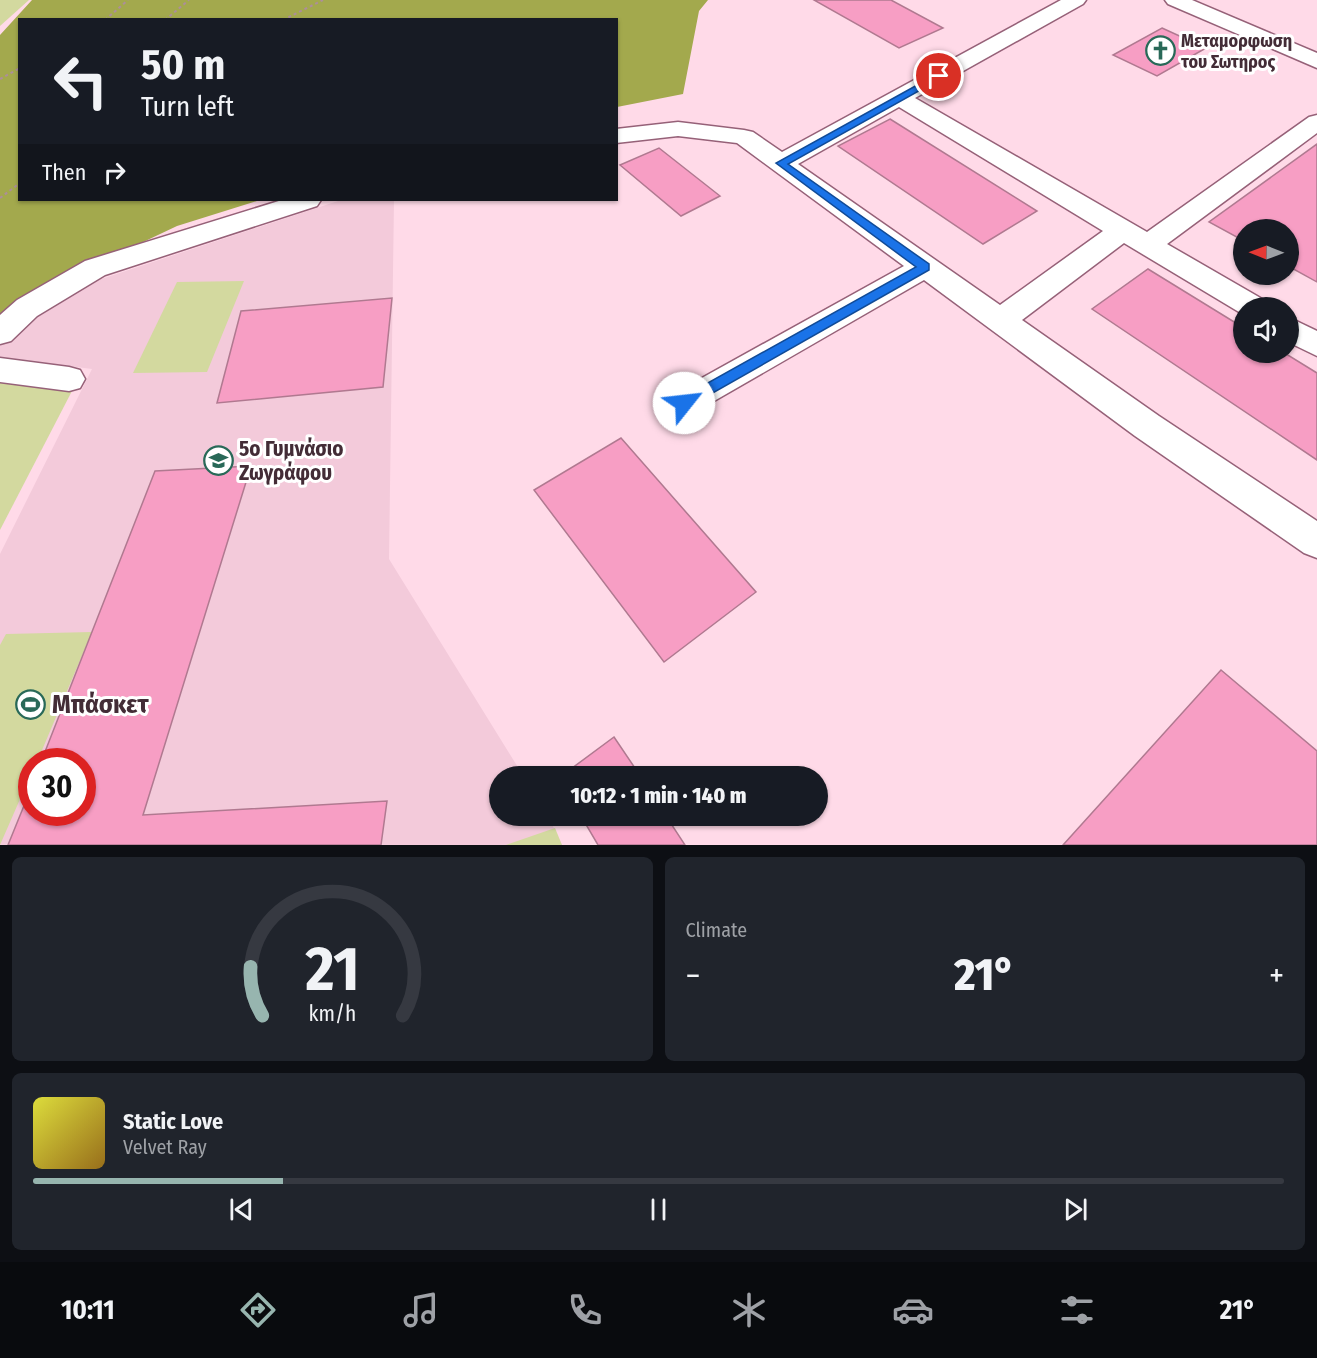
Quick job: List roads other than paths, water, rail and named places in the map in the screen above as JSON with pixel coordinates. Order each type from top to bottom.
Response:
[{"type":"street","points":[[781,163],[1076,0]]},
{"type":"street","points":[[1175,0],[1317,61]]},
{"type":"street","points":[[899,98],[1235,297]]},
{"type":"street","points":[[1148,245],[1317,122]]},
{"type":"street","points":[[618,136],[678,129],[744,137],[1147,426],[1317,541]]},
{"type":"street","points":[[0,333],[27,308],[94,268],[305,201]]},
{"type":"street","points":[[1000,321],[1123,230]]},
{"type":"street","points":[[684,403],[925,267]]},
{"type":"street","points":[[1299,334],[1317,345]]},
{"type":"street","points":[[0,370],[69,379]]},
{"type":"place","name":"Μεταμορφωση του Σωτηρος","points":[[1160,51]]},
{"type":"place","name":"5ο Γυμνάσιο Ζωγράφου","points":[[218,461]]},
{"type":"place","name":"Μπάσκετ","points":[[31,704]]}]
